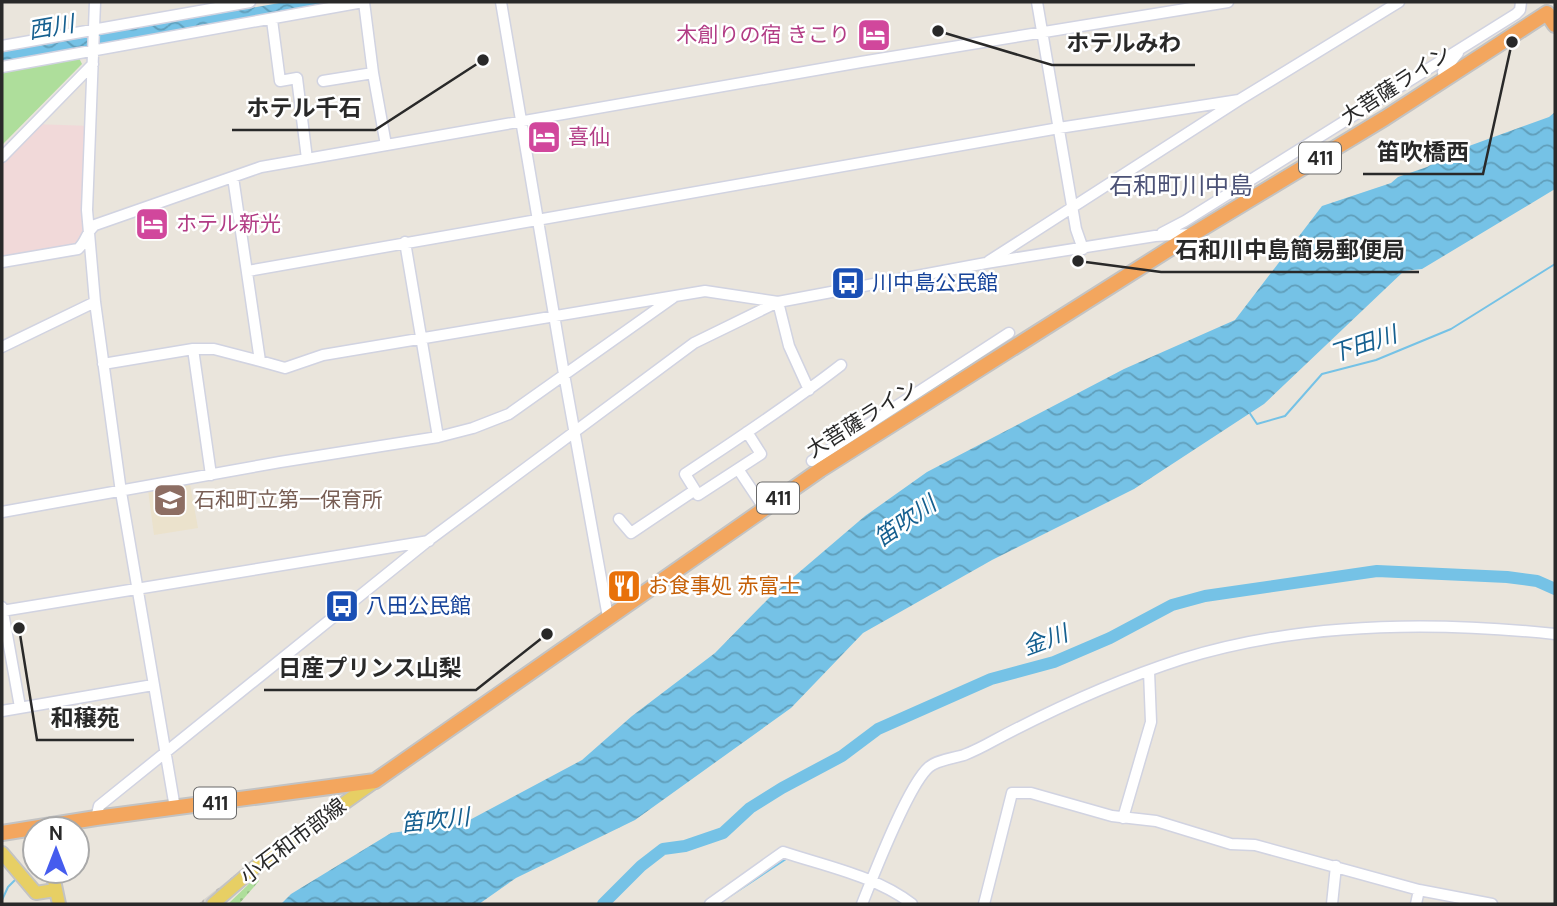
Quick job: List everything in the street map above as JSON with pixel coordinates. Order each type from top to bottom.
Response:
[{"type":"highway","name":"大菩薩ライン","points":[[91,819],[375,781],[872,429],[1550,14]]},
{"type":"highway","name":"411","points":[[2,834],[21,831]]},
{"type":"main road","name":"小石和市部線","points":[[213,904],[265,859],[375,781]]},
{"type":"main road","points":[[333,786],[339,795],[339,806]]},
{"type":"main road","points":[[2,853],[34,899],[55,890]]},
{"type":"main road","points":[[54,885],[59,904]]},
{"type":"street","points":[[95,2],[88,231],[95,302],[121,492],[175,808]]},
{"type":"street","points":[[2,46],[95,32],[250,2]]},
{"type":"street","points":[[2,67],[364,2],[386,145]]},
{"type":"street","points":[[501,2],[608,617]]},
{"type":"street","points":[[1037,2],[1076,229],[1083,249]]},
{"type":"street","points":[[2,262],[78,249],[85,243],[88,231],[102,222],[261,167],[861,62],[1228,2]]},
{"type":"street","points":[[986,263],[1239,100],[1399,2]]},
{"type":"street","points":[[1155,236],[1185,221],[1419,73],[1461,50],[1516,14],[1520,10],[1521,2]]},
{"type":"street","points":[[272,20],[280,81],[297,78],[307,159]]},
{"type":"street","points":[[1444,79],[1443,72],[1461,50]]},
{"type":"street","points":[[2,157],[93,65]]},
{"type":"street","points":[[323,81],[373,73]]},
{"type":"street","points":[[248,271],[1059,128],[1239,100]]},
{"type":"street","points":[[233,177],[260,360]]},
{"type":"street","points":[[96,818],[99,806],[429,541],[694,343],[778,302],[986,263],[1176,233],[1193,234]]},
{"type":"street","points":[[405,242],[438,437]]},
{"type":"street","points":[[103,364],[192,349],[214,349],[285,368],[323,355],[705,290],[778,302]]},
{"type":"street","points":[[2,512],[438,437],[473,428],[509,414],[674,297]]},
{"type":"street","points":[[2,347],[95,302]]},
{"type":"street","points":[[778,302],[789,346],[809,390]]},
{"type":"street","points":[[813,461],[872,429],[1009,333]]},
{"type":"street","points":[[192,349],[211,475]]},
{"type":"street","points":[[747,432],[761,454],[698,495],[685,474],[747,432],[809,390],[841,365]]},
{"type":"street","points":[[738,469],[764,508]]},
{"type":"street","points":[[619,519],[631,533],[695,490]]},
{"type":"street","points":[[20,707],[2,610],[429,541]]},
{"type":"street","points":[[862,904],[913,788],[930,766],[968,753],[1025,723],[1149,671],[1225,648],[1320,632],[1403,626],[1489,628],[1555,634]]},
{"type":"street","points":[[1123,818],[1151,722],[1149,671]]},
{"type":"street","points":[[2,711],[153,685]]},
{"type":"street","points":[[984,904],[1012,793],[1031,793],[1123,818],[1156,821],[1231,844],[1255,845],[1419,890],[1492,904]]},
{"type":"street","points":[[710,904],[783,852],[898,893],[912,904]]},
{"type":"street","points":[[1332,904],[1336,866]]},
{"type":"street","points":[[1416,904],[1419,890]]},
{"type":"shaded area","points":[[34,124],[91,126],[85,243],[2,262],[2,157]]},
{"type":"shaded area","points":[[190,484],[198,528],[154,535],[148,490]]},
{"type":"shaded area","points":[[329,805],[331,808],[209,904],[198,904],[292,830]]},
{"type":"green space","points":[[78,56],[82,64],[2,145],[2,70]]},
{"type":"green space","points":[[254,879],[259,881],[239,904],[228,904]]},
{"type":"water","points":[[285,2],[338,2],[2,65],[2,52]]},
{"type":"water","name":"笛吹川","points":[[1555,112],[1555,189],[1422,269],[1404,271],[1264,404],[1134,489],[992,560],[863,633],[791,708],[635,820],[516,878],[479,904],[281,904],[291,894],[391,833],[464,823],[582,760],[632,716],[715,653],[769,598],[865,516],[927,472],[1124,369],[1235,320],[1322,206],[1391,183],[1398,177],[1427,167],[1458,150],[1549,117]]},
{"type":"waterway","name":"下田川","points":[[1249,412],[1257,424],[1285,416],[1322,374],[1376,360],[1451,329],[1555,264]]},
{"type":"waterway","name":"金川","points":[[603,904],[641,866],[663,849],[685,846],[723,833],[750,808],[842,756],[878,729],[991,679],[1054,662],[1110,638],[1172,605],[1205,596],[1377,571],[1507,577],[1537,581],[1555,589]]},
{"type":"waterway","points":[[718,904],[786,859]]},
{"type":"waterway","points":[[2,900],[8,887],[18,877]]},
{"type":"place","name":"ホテルみわ","points":[[938,31]]},
{"type":"place","name":"木創りの宿 きこり","points":[[874,35]]},
{"type":"place","name":"笛吹橋西","points":[[1512,42]]},
{"type":"place","name":"ホテル千石","points":[[483,60]]},
{"type":"place","name":"喜仙","points":[[544,137]]},
{"type":"place","name":"ホテル新光","points":[[152,224]]},
{"type":"place","name":"石和川中島簡易郵便局","points":[[1078,261]]},
{"type":"place","name":"川中島公民館","points":[[848,283]]},
{"type":"place","name":"石和町立第一保育所","points":[[170,500]]},
{"type":"place","name":"お食事処 赤富士","points":[[624,586]]},
{"type":"place","name":"八田公民館","points":[[342,606]]},
{"type":"place","name":"和穣苑","points":[[19,628]]},
{"type":"place","name":"日産プリンス山梨","points":[[547,634]]},
{"type":"district","name":"石和町川中島","points":[[1181,185]]},
{"type":"water label","name":"西川","points":[[51,27]]}]
